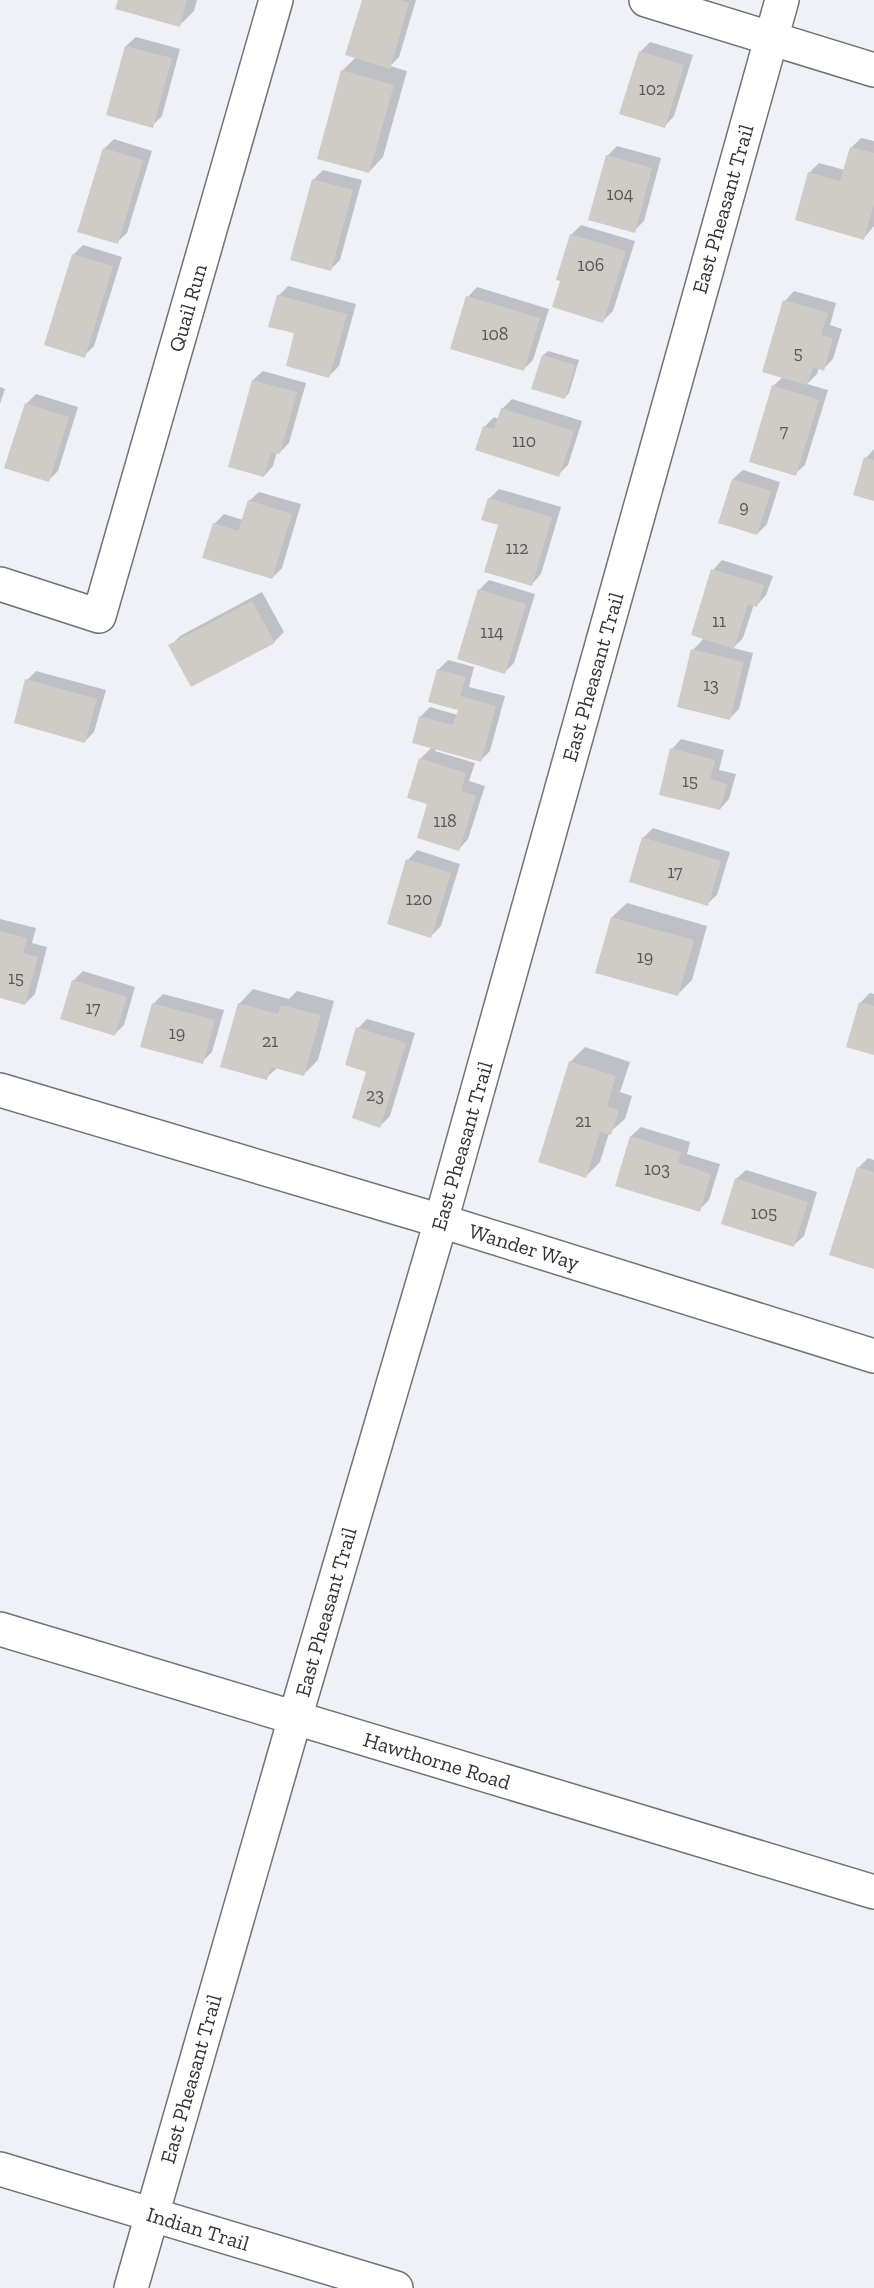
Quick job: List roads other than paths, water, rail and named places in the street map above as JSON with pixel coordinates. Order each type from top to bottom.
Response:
[{"type":"street","name":"Quail Run","points":[[0,584],[99,616],[276,0]]},
{"type":"street","points":[[646,0],[874,70]]},
{"type":"street","name":"East Pheasant Trail","points":[[131,2288],[441,1221],[782,0]]},
{"type":"street","name":"Wander Way","points":[[0,1090],[441,1221],[874,1356]]},
{"type":"street","name":"Hawthorne Road","points":[[0,1629],[874,1892]]},
{"type":"street","name":"Indian Trail","points":[[0,2169],[396,2288]]}]
